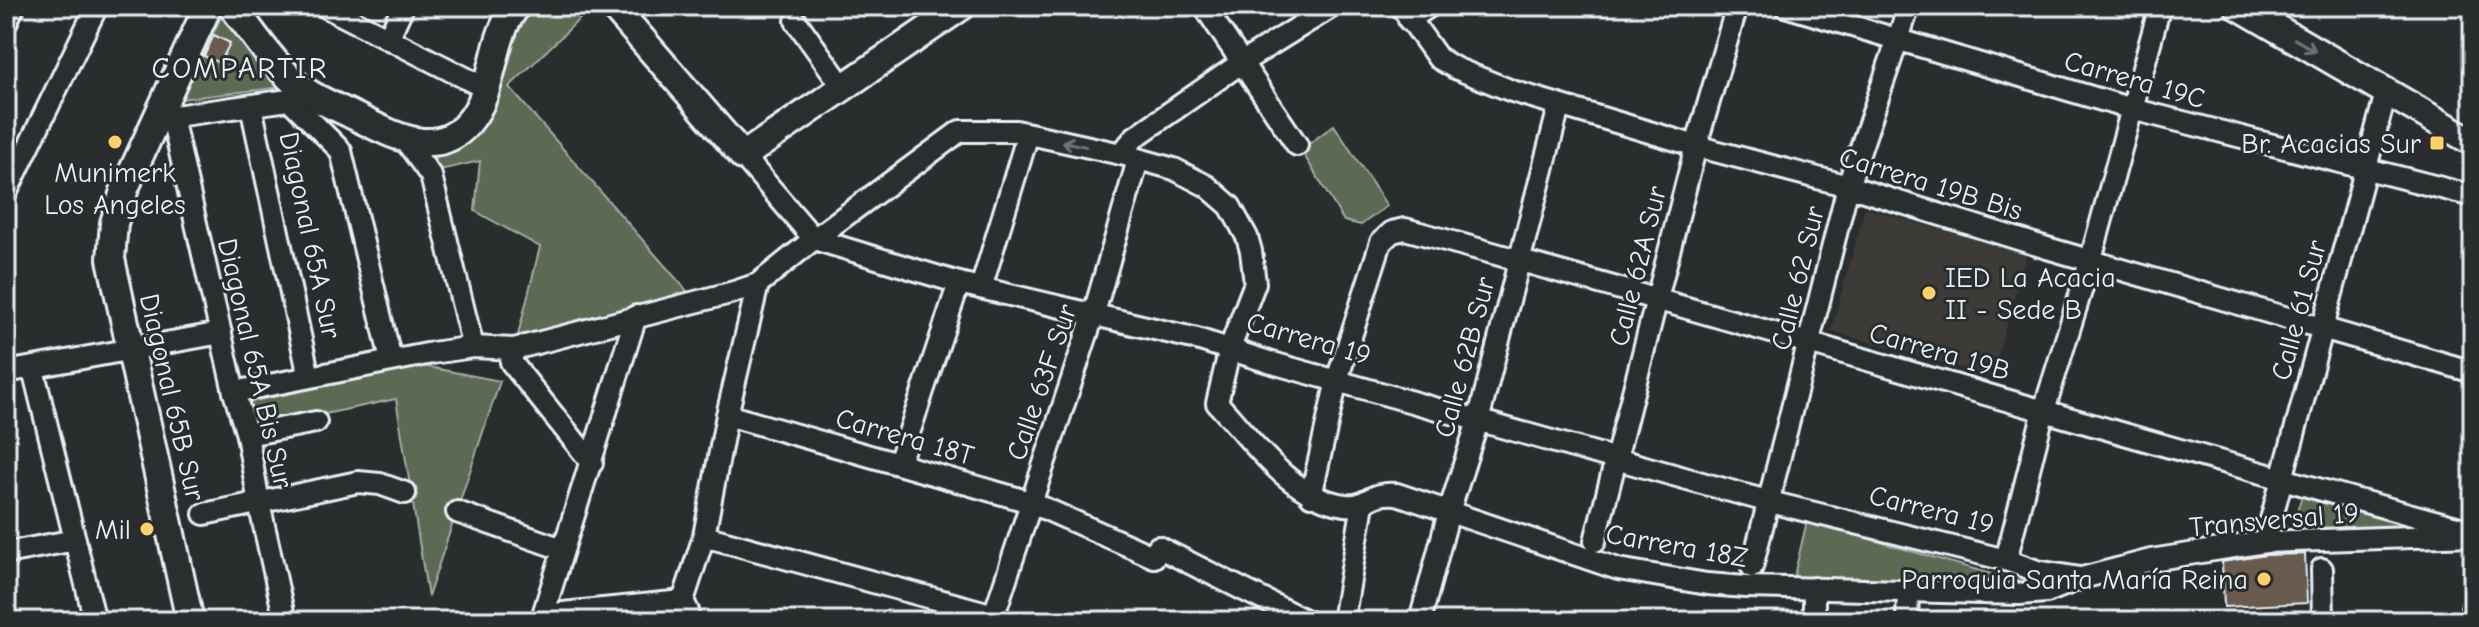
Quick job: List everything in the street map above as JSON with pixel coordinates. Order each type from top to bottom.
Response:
[{"type":"street","points":[[6,23],[14,6]]},
{"type":"street","points":[[6,193],[97,6]]},
{"type":"street","name":"Diagonal 65B Sur","points":[[190,621],[111,259],[114,223],[125,188],[164,118],[208,6]]},
{"type":"street","name":"Diagonal 65A Sur","points":[[232,6],[302,99],[405,140]]},
{"type":"street","points":[[324,6],[487,89]]},
{"type":"street","points":[[388,39],[403,6]]},
{"type":"street","points":[[613,6],[814,239]]},
{"type":"street","points":[[743,156],[962,6]]},
{"type":"street","points":[[1204,6],[1297,145]]},
{"type":"street","points":[[1129,157],[1135,137],[1241,63],[1333,6]]},
{"type":"street","points":[[1405,13],[1430,6]]},
{"type":"street","name":"Calle 62A Sur","points":[[1595,541],[1696,146],[1737,6]]},
{"type":"street","name":"Carrera 19C","points":[[1785,6],[2132,109],[2473,196]]},
{"type":"street","name":"Calle 62 Sur","points":[[1752,567],[1848,186],[1909,6]]},
{"type":"street","points":[[2006,560],[2044,410],[2091,259],[2160,6]]},
{"type":"street","points":[[2238,6],[2269,14],[2386,93],[2473,142]]},
{"type":"street","points":[[405,140],[428,142],[451,137],[470,122],[487,89],[509,11]]},
{"type":"street","name":"Carrera 19B Bis","points":[[1405,13],[1438,58],[1446,63],[1559,107],[1848,186],[2473,372]]},
{"type":"street","points":[[796,21],[843,87]]},
{"type":"street","name":"Calle 61 Sur","points":[[2265,542],[2386,93]]},
{"type":"street","points":[[164,118],[302,99],[341,151],[391,360]]},
{"type":"street","name":"Diagonal 65A Sur","points":[[251,106],[309,377]]},
{"type":"street","name":"Calle 62B Sur","points":[[1420,621],[1449,512],[1478,421],[1559,107]]},
{"type":"street","name":"Diagonal 65A Bis Sur","points":[[164,118],[247,435],[285,621]]},
{"type":"street","points":[[234,392],[473,347],[514,349],[713,299],[758,284],[960,131],[1016,131],[1129,157],[1192,176],[1230,206],[1251,251],[1255,283],[1230,348]]},
{"type":"street","points":[[981,288],[1028,134]]},
{"type":"street","points":[[405,140],[431,176],[473,347]]},
{"type":"street","name":"Calle 63F Sur","points":[[993,618],[1094,313],[1129,157]]},
{"type":"street","name":"Carrera 19B","points":[[1337,380],[1381,242],[1392,232],[1405,229],[2473,533]]},
{"type":"street","name":"Carrera 19","points":[[814,239],[959,283],[1230,348],[1269,362],[1770,502],[2006,560],[2037,571],[2082,578]]},
{"type":"street","points":[[899,463],[959,283]]},
{"type":"street","points":[[692,621],[683,601],[704,536],[727,415],[758,284]]},
{"type":"street","points":[[636,316],[542,618],[683,601]]},
{"type":"street","points":[[6,372],[130,352],[221,333]]},
{"type":"street","name":"Carrera 18Z","points":[[1230,348],[1217,403],[1298,488],[1311,496],[1348,506],[1363,504],[1372,496],[1383,493],[1397,494],[1618,569],[1733,587],[2019,594],[2047,592],[2082,578]]},
{"type":"street","points":[[514,349],[511,362],[592,463]]},
{"type":"street","points":[[33,369],[95,621]]},
{"type":"street","points":[[1311,496],[1337,380]]},
{"type":"street","name":"Carrera 18T","points":[[727,415],[1030,502],[1156,552],[1306,621]]},
{"type":"street","points":[[247,435],[316,422]]},
{"type":"street","points":[[204,514],[358,482],[380,484],[405,493]]},
{"type":"street","points":[[1343,621],[1363,504]]},
{"type":"street","points":[[457,512],[562,549]]},
{"type":"street","name":"Transversal 19","points":[[2082,578],[2151,560],[2265,542],[2473,533]]},
{"type":"street","points":[[704,536],[993,618]]},
{"type":"street","points":[[6,553],[75,540]]},
{"type":"street","points":[[2322,569],[2323,621]]},
{"type":"street","points":[[1814,588],[1814,621]]},
{"type":"street","points":[[1907,621],[1908,591]]},
{"type":"street","points":[[2470,621],[2473,604]]},
{"type":"shaded area","name":"IED La Acacia II - Sede B","points":[[1865,208],[2026,254],[1992,377],[1831,331]]},
{"type":"green space","points":[[535,6],[591,8],[509,87],[688,292],[516,343],[540,247],[475,211],[480,161],[440,170],[423,155],[460,147],[481,130],[494,109],[501,74],[514,40],[528,9]]},
{"type":"green space","points":[[222,15],[282,87],[181,99]]},
{"type":"green space","points":[[1334,125],[1387,206],[1361,225],[1344,221],[1301,150]]},
{"type":"green space","points":[[423,366],[500,381],[428,597],[396,399],[254,429],[249,402]]},
{"type":"green space","points":[[2302,496],[2443,533],[2292,526]]},
{"type":"green space","points":[[1807,521],[2005,578],[2046,585],[1793,580]]},
{"type":"building","points":[[214,35],[230,43],[220,63],[204,56]]},
{"type":"building","name":"Parroquia Santa María Reina","points":[[2305,554],[2307,603],[2224,607],[2222,562],[2266,555]]},
{"type":"place","name":"Munimerk Los Angeles","points":[[115,142]]},
{"type":"place","name":"Br. Acacias Sur","points":[[2437,143]]},
{"type":"place","name":"IED La Acacia II - Sede B","points":[[1929,293]]},
{"type":"place","name":"Mil","points":[[147,529]]},
{"type":"place","name":"Parroquia Santa María Reina","points":[[2264,579]]},
{"type":"district","name":"COMPARTIR","points":[[240,68]]}]
